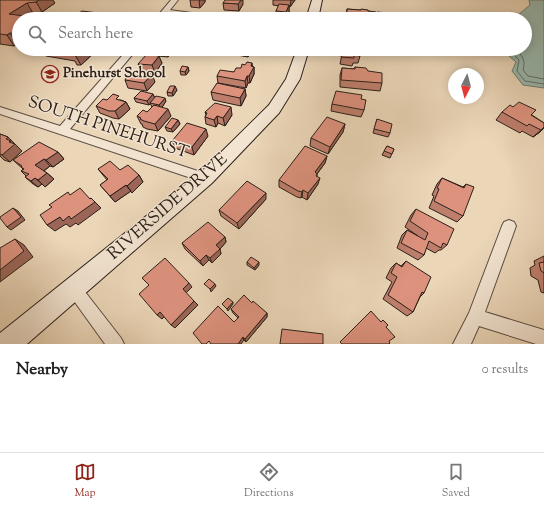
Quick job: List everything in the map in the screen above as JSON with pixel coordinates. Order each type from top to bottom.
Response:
[{"type":"street","points":[[165,12],[175,0]]},
{"type":"street","points":[[314,12],[317,0]]},
{"type":"street","points":[[62,131],[127,56]]},
{"type":"street","name":"RIVERSIDE DRIVE","points":[[7,344],[206,178],[274,109],[292,78],[300,56]]},
{"type":"street","name":"SOUTH PINEHURST","points":[[2,113],[206,178]]},
{"type":"street","points":[[462,344],[475,317],[508,226]]},
{"type":"street","points":[[74,288],[115,344]]},
{"type":"street","points":[[475,317],[544,338]]},
{"type":"water","points":[[529,0],[544,0],[544,88],[523,85],[512,71],[516,62],[509,56],[532,56],[532,12],[522,12],[530,5]]},
{"type":"building","points":[[0,0],[39,0],[36,2],[27,3],[9,14],[12,14],[12,33],[7,35],[0,34]]},
{"type":"building","points":[[225,0],[241,0],[238,4],[223,3]]},
{"type":"building","points":[[279,4],[289,5],[286,12],[276,11]]},
{"type":"building","points":[[347,9],[361,9],[376,12],[347,12]]},
{"type":"building","points":[[145,56],[159,56],[152,65],[138,64]]},
{"type":"building","points":[[354,56],[354,58],[341,57]]},
{"type":"building","points":[[247,62],[252,63],[251,66],[254,67],[245,81],[217,76],[220,70],[234,72],[236,68],[241,68],[242,64],[245,65]]},
{"type":"building","points":[[182,66],[188,67],[185,72],[180,71]]},
{"type":"building","points":[[355,67],[366,68],[368,71],[382,73],[382,83],[341,80],[342,68],[355,69]]},
{"type":"building","points":[[133,72],[152,74],[144,83],[125,80],[127,77],[125,77]]},
{"type":"building","points":[[217,83],[245,89],[240,98],[211,92]]},
{"type":"building","points":[[170,86],[175,86],[172,93],[167,92]]},
{"type":"building","points":[[141,91],[153,94],[147,101],[134,98]]},
{"type":"building","points":[[336,91],[362,95],[361,99],[366,100],[364,110],[332,104]]},
{"type":"building","points":[[113,94],[119,96],[116,99],[126,102],[115,111],[109,111],[96,106],[103,99],[107,100]]},
{"type":"building","points":[[156,96],[165,98],[159,105],[150,103]]},
{"type":"building","points":[[519,102],[536,110],[531,115],[544,123],[544,127],[541,130],[529,124],[527,126],[502,112],[510,105],[513,107]]},
{"type":"building","points":[[215,103],[231,107],[223,118],[217,116],[214,120],[205,117],[207,113],[205,112]]},
{"type":"building","points":[[154,105],[168,109],[155,124],[144,121],[137,116],[143,110],[147,112]]},
{"type":"building","points":[[327,117],[345,124],[330,147],[311,138]]},
{"type":"building","points":[[172,118],[178,120],[171,129],[165,127]]},
{"type":"building","points":[[377,119],[392,124],[390,133],[374,129]]},
{"type":"building","points":[[187,123],[206,129],[192,147],[172,141]]},
{"type":"building","points":[[0,134],[8,137],[6,139],[15,144],[2,155],[0,154]]},
{"type":"building","points":[[39,142],[58,152],[35,165],[47,173],[38,180],[35,178],[31,181],[25,177],[29,174],[21,171],[24,169],[21,167],[22,166],[13,160]]},
{"type":"building","points":[[305,146],[327,156],[315,172],[317,174],[316,176],[320,178],[308,193],[303,190],[302,192],[298,191],[279,180]]},
{"type":"building","points":[[387,146],[394,149],[392,154],[384,151]]},
{"type":"building","points":[[110,161],[120,170],[128,165],[139,175],[127,186],[126,185],[110,196],[100,185],[108,179],[98,169]]},
{"type":"building","points":[[442,178],[464,188],[466,184],[474,187],[463,216],[434,201],[439,189],[437,188]]},
{"type":"building","points":[[247,181],[266,193],[237,223],[219,210]]},
{"type":"building","points":[[80,188],[90,199],[91,198],[95,202],[71,219],[69,216],[63,221],[60,217],[47,225],[40,215],[52,207],[49,205],[68,192],[70,195]]},
{"type":"building","points":[[13,208],[21,217],[7,227],[0,217]]},
{"type":"building","points":[[416,209],[454,229],[447,245],[443,243],[441,248],[429,241],[424,255],[401,243],[407,230],[425,240],[428,233],[410,221]]},
{"type":"building","points":[[208,222],[225,237],[216,245],[220,249],[210,258],[206,255],[200,261],[182,243]]},
{"type":"building","points":[[15,239],[24,251],[0,270],[0,248]]},
{"type":"building","points":[[251,257],[259,262],[254,268],[247,262]]},
{"type":"building","points":[[165,258],[189,283],[183,289],[194,301],[171,325],[160,312],[157,315],[139,294],[149,285],[142,278]]},
{"type":"building","points":[[406,261],[431,277],[413,312],[388,295],[397,277],[391,273],[396,263],[402,267]]},
{"type":"building","points":[[544,262],[544,273],[541,271],[539,263]]},
{"type":"building","points":[[209,279],[215,284],[210,289],[204,284]]},
{"type":"building","points":[[244,295],[252,303],[253,301],[267,313],[245,339],[243,337],[238,344],[211,344],[209,341],[206,344],[202,344],[193,333],[218,306],[234,322],[239,317],[231,309]]},
{"type":"building","points":[[228,298],[233,302],[227,309],[222,304]]},
{"type":"building","points":[[371,311],[381,322],[383,320],[388,325],[386,327],[395,337],[389,341],[390,343],[342,344],[340,342]]},
{"type":"building","points":[[282,329],[323,334],[323,344],[280,344]]},
{"type":"place","name":"Pinehurst School","points":[[50,74]]}]
